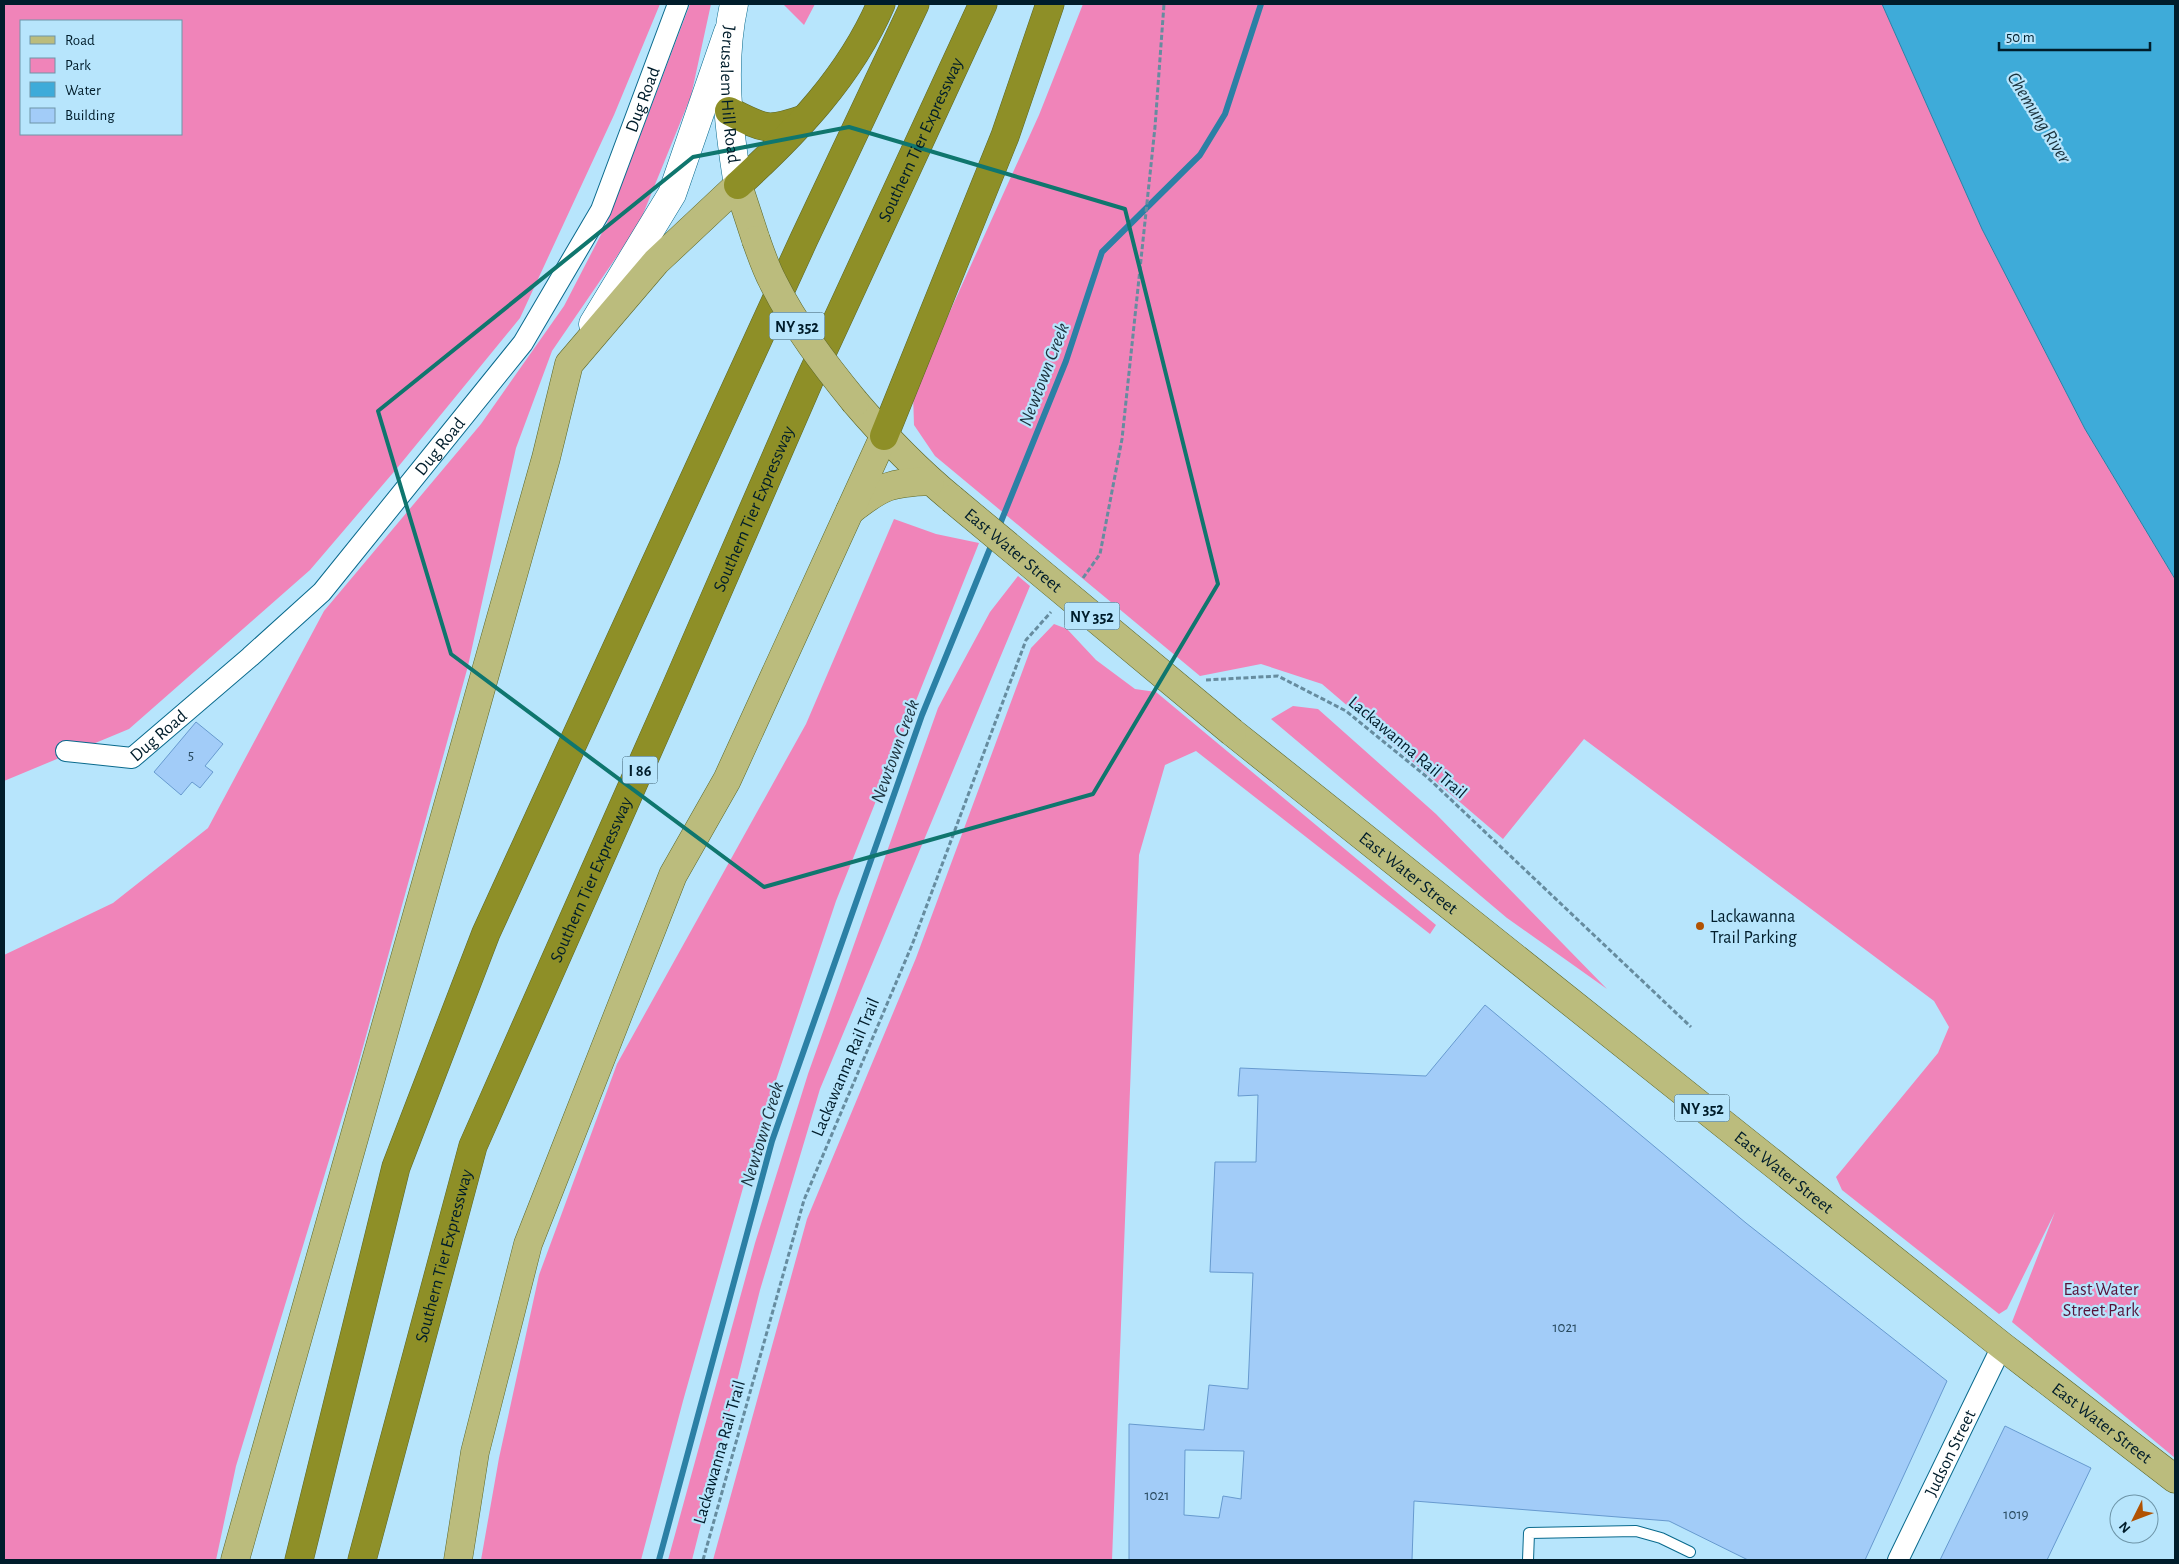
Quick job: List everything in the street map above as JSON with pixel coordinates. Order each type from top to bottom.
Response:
[{"type":"highway","points":[[738,185],[806,118],[834,86],[854,56],[881,4]]},
{"type":"highway","points":[[299,1560],[396,1167],[486,933],[808,230],[915,4]]},
{"type":"highway","name":"Southern Tier Expressway","points":[[362,1560],[473,1146],[676,687],[808,381],[983,4]]},
{"type":"highway","points":[[884,436],[1005,136],[1050,4]]},
{"type":"highway","points":[[730,111],[766,128],[779,128],[806,118]]},
{"type":"main road","name":"East Water Street","points":[[738,185],[756,240],[772,280],[808,343],[884,436],[930,481],[1232,732],[2002,1346],[2175,1479]]},
{"type":"main road","points":[[235,1560],[546,458],[569,364],[656,262],[738,185]]},
{"type":"main road","points":[[458,1560],[475,1452],[528,1244],[673,875],[727,780],[884,436]]},
{"type":"main road","points":[[850,512],[873,493],[896,483],[930,481]]},
{"type":"street","name":"Dug Road","points":[[66,751],[132,758],[250,657],[322,592],[523,343],[601,210],[678,4]]},
{"type":"street","name":"Jerusalem Hill Road","points":[[734,4],[728,32],[726,85],[730,111],[731,142],[738,185]]},
{"type":"street","points":[[569,364],[672,194],[728,32]]},
{"type":"street","name":"Judson Street","points":[[1898,1560],[2002,1346]]},
{"type":"lane","points":[[1528,1560],[1529,1533],[1636,1531],[1661,1538],[1690,1552]]},
{"type":"path","points":[[1078,584],[1090,572],[1100,554],[1122,439],[1155,127],[1164,4]]},
{"type":"path","name":"Lackawanna Rail Trail","points":[[703,1560],[804,1200],[912,945],[1026,640],[1052,611]]},
{"type":"path","name":"Lackawanna Rail Trail","points":[[1197,681],[1278,676],[1346,711],[1434,784],[1691,1027]]},
{"type":"highlighted area","points":[[849,127],[1125,209],[1218,584],[1093,794],[764,887],[451,654],[378,411],[693,157]]},
{"type":"green space","points":[[4,4],[660,4],[614,115],[520,318],[398,467],[310,570],[129,729],[4,781]]},
{"type":"green space","points":[[690,4],[711,4],[691,96],[639,224],[552,351],[516,448],[468,666],[358,1065],[236,1466],[216,1560],[4,1560],[4,955],[113,903],[208,828],[324,611],[481,424],[564,306],[607,223]]},
{"type":"green space","points":[[783,4],[815,4],[804,25]]},
{"type":"green space","name":"East Water Street Park","points":[[1083,4],[1882,4],[1982,229],[2085,429],[2175,579],[2175,1458],[2012,1322],[2055,1212],[2007,1309],[1999,1314],[1842,1190],[1836,1177],[1938,1053],[1949,1027],[1934,1001],[1584,739],[1503,839],[1322,684],[1261,664],[1200,676],[935,456],[914,425],[913,393],[1039,115]]},
{"type":"green space","points":[[894,519],[936,534],[979,543],[836,901],[759,1131],[683,1401],[641,1560],[481,1560],[499,1458],[539,1275],[617,1064],[806,724]]},
{"type":"green space","points":[[1018,576],[1030,586],[820,1089],[760,1290],[692,1560],[668,1560],[755,1243],[808,1074],[938,708],[990,612]]},
{"type":"green space","points":[[1054,624],[1067,629],[1096,660],[1135,689],[1156,692],[1436,925],[1430,934],[1196,751],[1165,765],[1139,855],[1112,1560],[713,1560],[807,1219],[916,958],[1031,648]]},
{"type":"green space","points":[[1293,706],[1318,709],[1436,814],[1607,989],[1507,918],[1271,719]]},
{"type":"water","name":"Chemung River","points":[[1882,4],[2175,4],[2175,579],[2085,429],[1982,229]]},
{"type":"building","points":[[196,722],[223,744],[205,766],[213,772],[200,788],[192,782],[181,795],[154,772]]},
{"type":"building","points":[[1485,1005],[1746,1223],[1947,1381],[1865,1560],[1748,1560],[1669,1521],[1414,1501],[1412,1560],[1129,1560],[1129,1424],[1204,1430],[1209,1385],[1248,1389],[1253,1273],[1210,1272],[1215,1162],[1256,1162],[1258,1095],[1238,1096],[1240,1068],[1426,1076]],"holes":[[[1185,1450],[1244,1451],[1241,1499],[1223,1496],[1219,1518],[1184,1515]]]},
{"type":"building","points":[[2005,1426],[2091,1468],[2047,1560],[1940,1560]]},
{"type":"waterway","name":"Newtown Creek","points":[[998,529],[1066,361],[1102,252],[1200,155],[1225,114],[1261,4]]},
{"type":"waterway","name":"Newtown Creek","points":[[659,1560],[772,1141],[922,715],[993,541]]},
{"type":"place","name":"Lackawanna Trail Parking","points":[[1700,926]]}]
